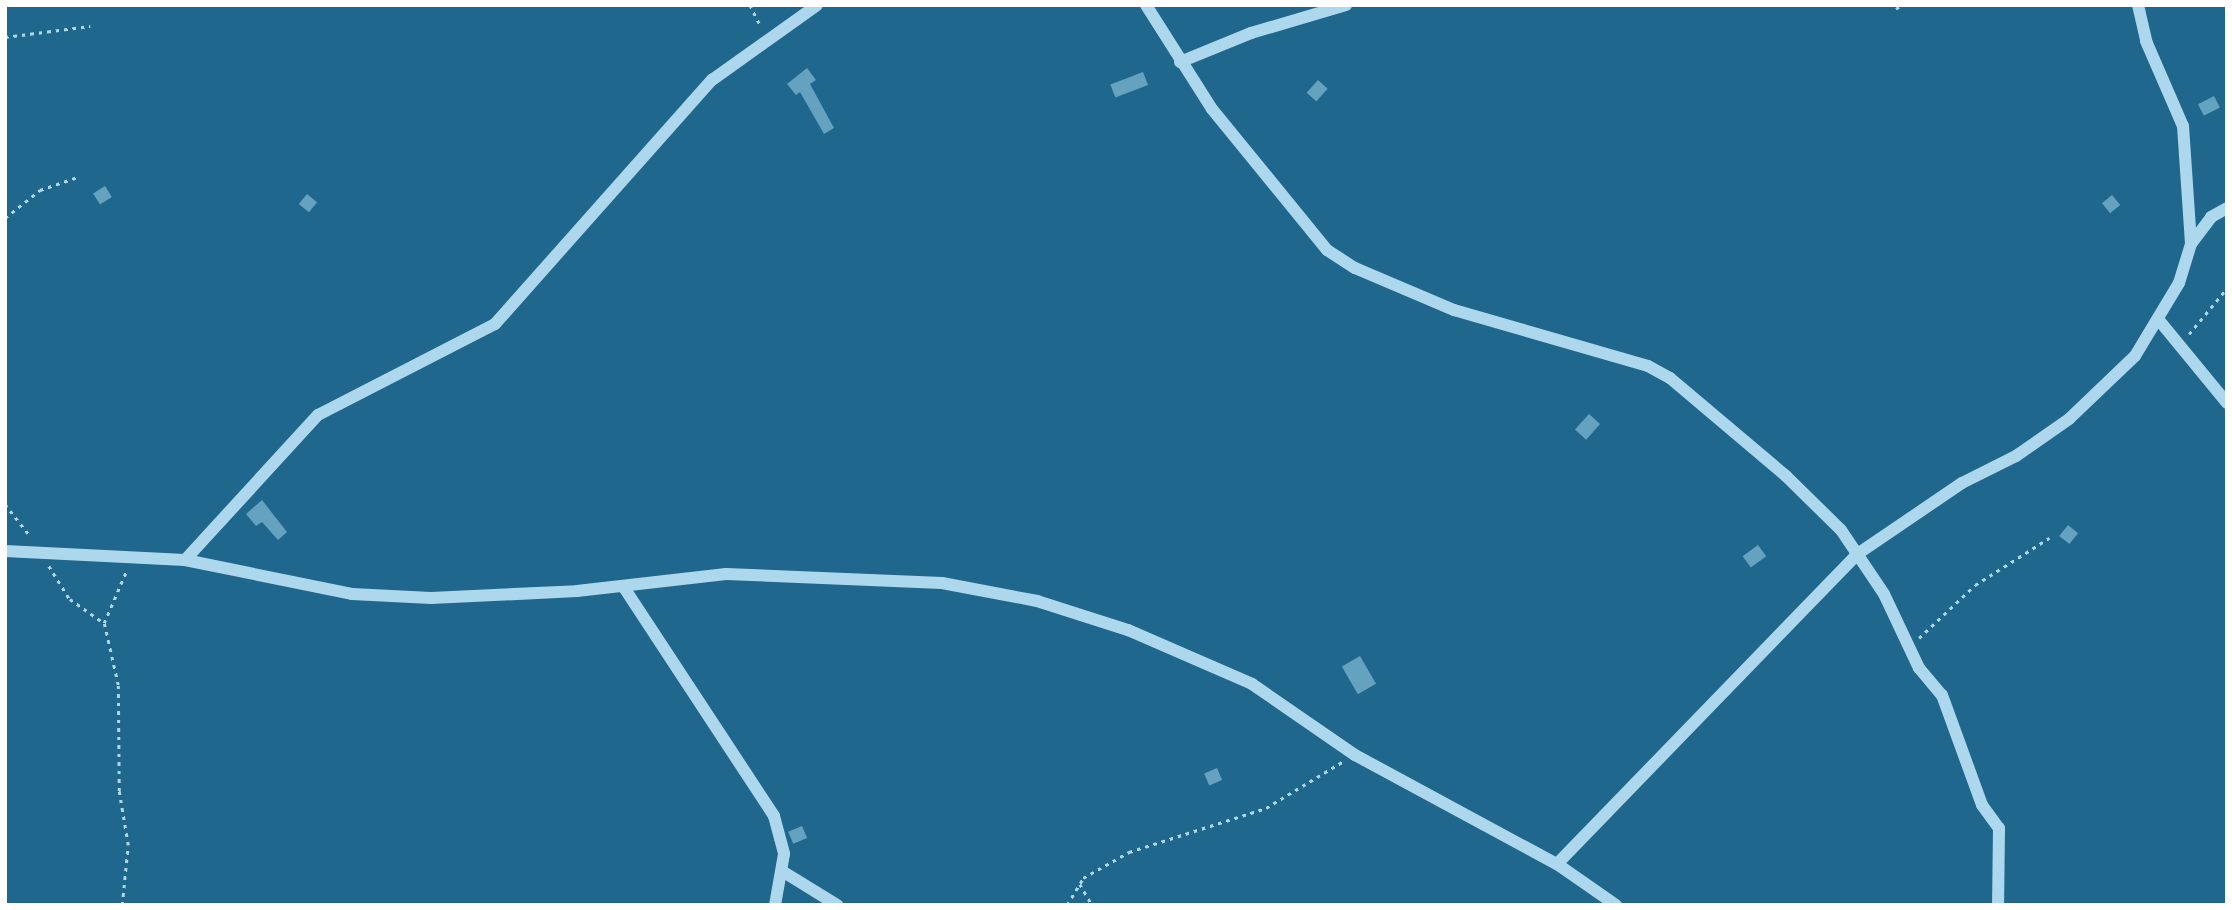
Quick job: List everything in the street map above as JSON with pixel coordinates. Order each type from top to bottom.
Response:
[{"type":"street","points":[[185,560],[318,415],[495,324],[665,128],[722,72],[768,43],[817,5]]},
{"type":"street","points":[[1146,5],[1180,62],[1253,163],[1327,250],[1355,268],[1454,310],[1648,366],[1670,377],[1786,476],[1841,530],[1884,594],[1919,668],[1942,695],[1982,805],[1999,828],[1998,905]]},
{"type":"street","points":[[1180,62],[1251,33],[1346,5]]},
{"type":"street","points":[[2138,5],[2146,41],[2183,126],[2191,244]]},
{"type":"street","points":[[1557,864],[1856,555],[1962,483],[2016,456],[2069,419],[2135,356],[2179,283],[2191,244],[2211,218],[2227,208]]},
{"type":"street","points":[[2158,319],[2227,403]]},
{"type":"street","points":[[5,551],[185,560],[352,594],[505,596],[726,574],[834,576],[942,583],[1037,601],[1211,663],[1312,721],[1354,755],[1557,864],[1616,905]]},
{"type":"street","points":[[623,586],[774,816],[784,854],[775,905]]},
{"type":"street","points":[[782,871],[837,905]]},
{"type":"path","points":[[750,5],[768,43]]},
{"type":"path","points":[[1896,9],[1901,5]]},
{"type":"path","points":[[5,37],[90,26]]},
{"type":"path","points":[[5,218],[40,190],[76,177]]},
{"type":"path","points":[[2179,344],[2227,288]]},
{"type":"path","points":[[1909,648],[1975,585],[2049,538]]},
{"type":"path","points":[[122,905],[128,845],[119,791],[117,685],[104,623],[132,558]]},
{"type":"path","points":[[1067,905],[1080,884],[1129,852],[1266,808],[1354,755]]},
{"type":"path","points":[[1080,884],[1092,905]]},
{"type":"building","points":[[807,68],[816,80],[810,84],[834,128],[824,134],[800,92],[796,95],[787,84]]},
{"type":"building","points":[[1143,72],[1148,85],[1115,98],[1110,85]]},
{"type":"building","points":[[1318,80],[1328,89],[1316,101],[1307,93]]},
{"type":"building","points":[[2214,96],[2220,108],[2204,116],[2198,104]]},
{"type":"building","points":[[105,186],[112,197],[100,204],[93,193]]},
{"type":"building","points":[[307,194],[317,202],[309,212],[299,204]]},
{"type":"building","points":[[2112,195],[2120,205],[2110,213],[2102,203]]},
{"type":"building","points":[[1589,414],[1600,424],[1586,440],[1575,430]]},
{"type":"building","points":[[262,500],[287,532],[278,540],[262,522],[256,526],[246,514]]},
{"type":"building","points":[[2068,525],[2078,533],[2069,544],[2059,536]]},
{"type":"building","points":[[1758,545],[1766,556],[1751,567],[1743,556]]},
{"type":"building","points":[[1360,656],[1376,684],[1358,694],[1342,666]]},
{"type":"building","points":[[1217,768],[1222,780],[1209,785],[1204,773]]},
{"type":"building","points":[[802,826],[807,838],[793,844],[788,832]]}]
